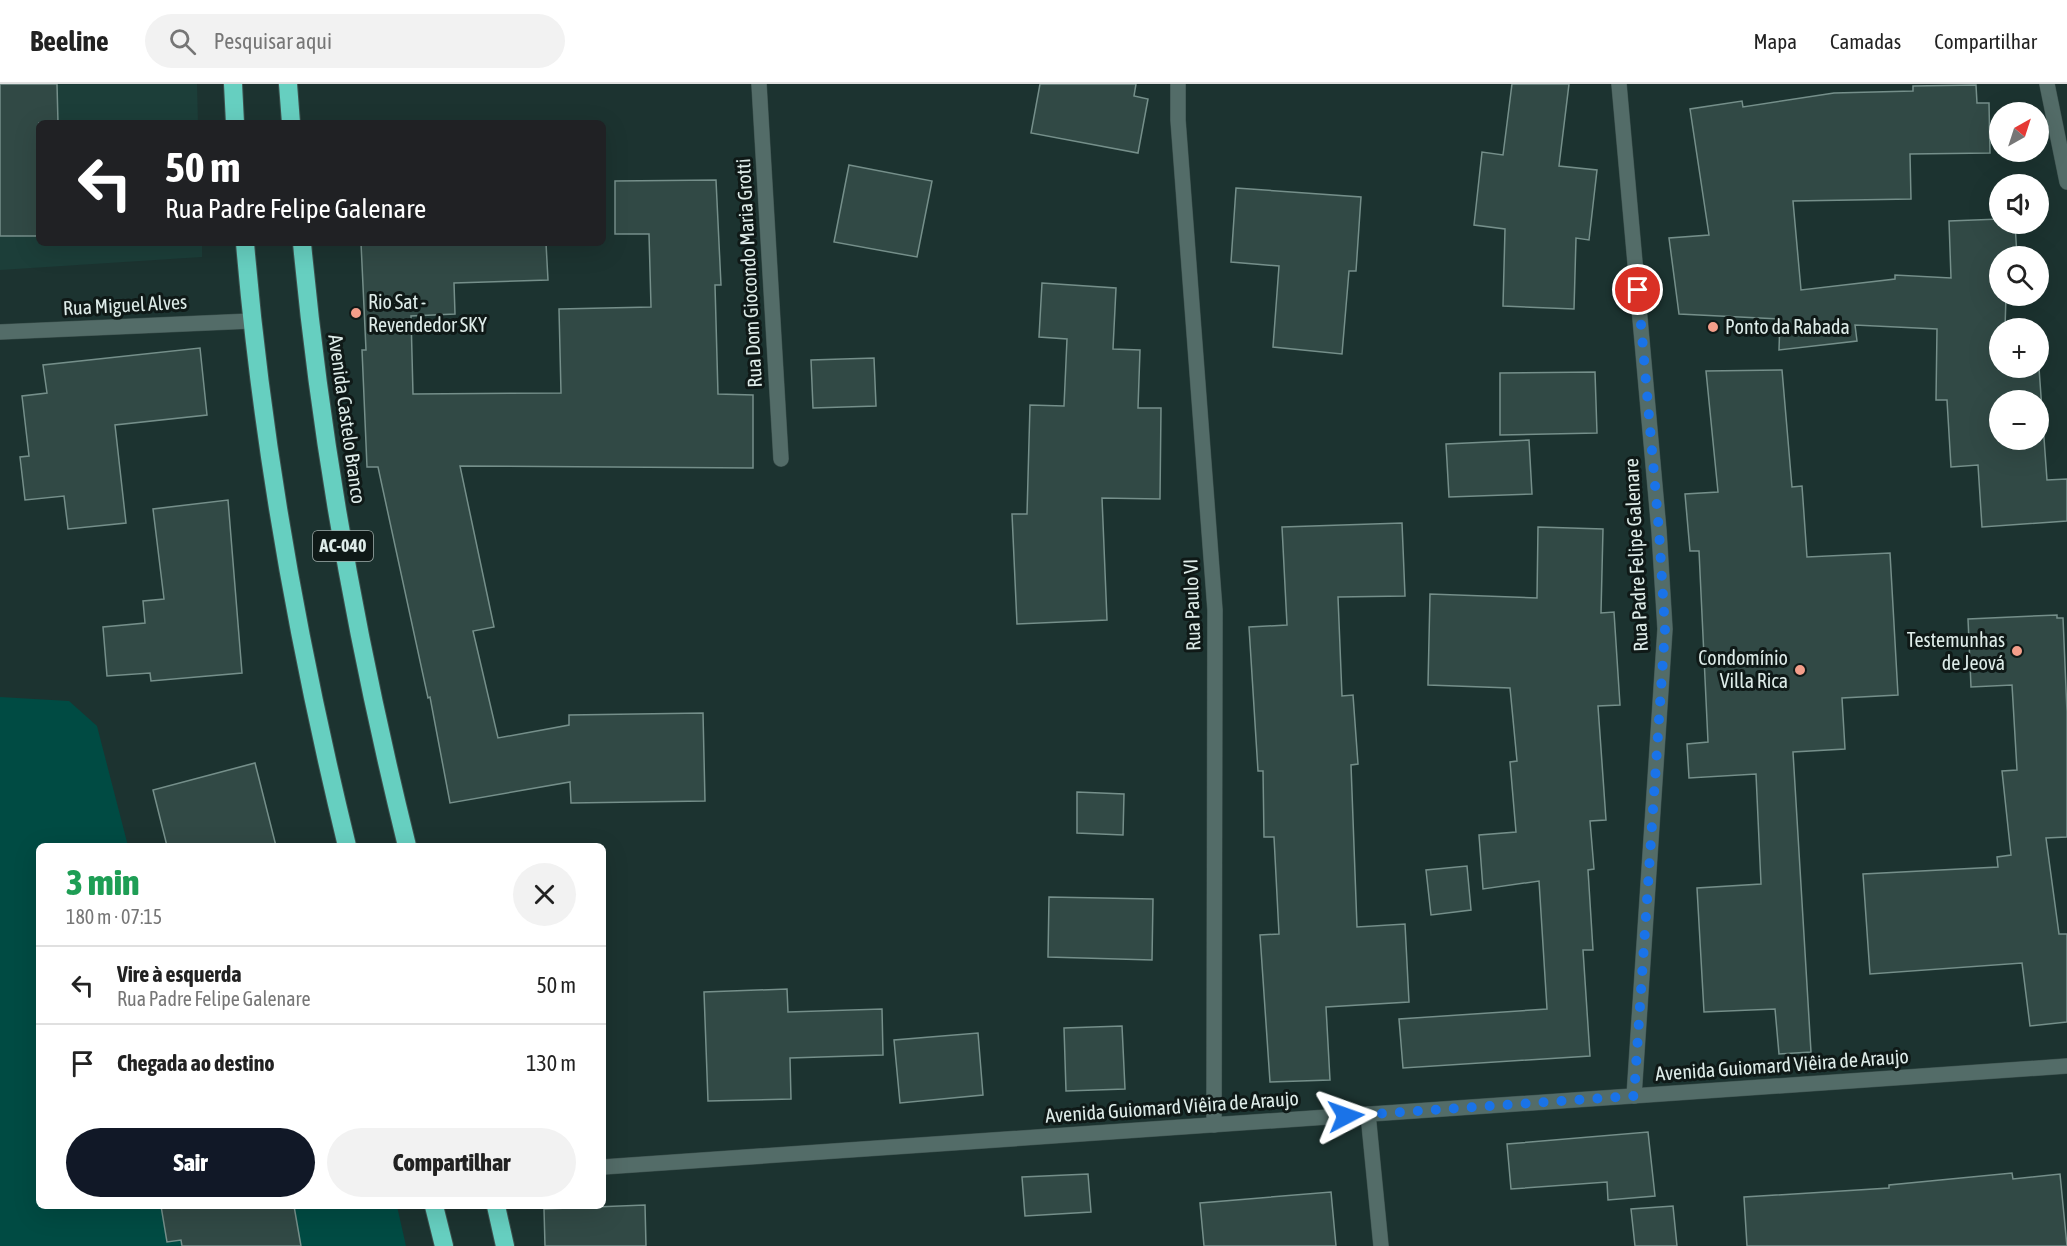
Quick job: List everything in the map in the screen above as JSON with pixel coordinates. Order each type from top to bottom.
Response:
[{"type":"highway","points":[[233,84],[235,120]]},
{"type":"highway","points":[[288,84],[291,120]]},
{"type":"highway","name":"AC-040","points":[[245,246],[251,321],[283,531],[329,774],[346,843]]},
{"type":"highway","name":"Avenida Castelo Branco","points":[[302,246],[309,311],[339,523],[388,769],[406,843]]},
{"type":"highway","points":[[435,1209],[444,1246]]},
{"type":"highway","points":[[497,1209],[505,1246]]},
{"type":"street","name":"Rua Dom Giocondo Maria Grotti","points":[[759,84],[781,459]]},
{"type":"street","name":"Rua Paulo VI","points":[[1178,84],[1178,120],[1215,610],[1214,1125]]},
{"type":"street","name":"Rua Padre Felipe Galenare","points":[[1619,84],[1659,531],[1665,629],[1634,1096]]},
{"type":"street","points":[[2047,84],[2067,182]]},
{"type":"street","name":"Rua Miguel Alves","points":[[0,332],[251,321]]},
{"type":"street","name":"Avenida Guiomard Viêira de Araujo","points":[[606,1167],[2067,1066]]},
{"type":"street","points":[[1368,1114],[1381,1246]]},
{"type":"shaded area","points":[[0,84],[197,84],[198,120],[36,120],[36,246],[202,246],[202,257],[0,270]]},
{"type":"shaded area","points":[[0,697],[69,701],[97,726],[127,843],[36,843],[36,1209],[398,1209],[406,1246],[0,1246]]},
{"type":"building","points":[[0,84],[57,84],[58,120],[36,120],[36,236],[0,236]]},
{"type":"building","points":[[1040,84],[1136,84],[1134,96],[1148,99],[1138,153],[1031,133]]},
{"type":"building","points":[[1512,84],[1569,84],[1559,166],[1597,170],[1589,240],[1576,238],[1574,309],[1503,306],[1505,229],[1474,225],[1482,152],[1503,155]]},
{"type":"building","points":[[1976,85],[1977,103],[1989,103],[1989,153],[1910,154],[1911,199],[1793,201],[1801,290],[1895,279],[1895,275],[1951,278],[1949,221],[1989,219],[1989,234],[2016,234],[2016,246],[1989,246],[1989,306],[2006,306],[2005,318],[1989,318],[1989,378],[2040,378],[2041,390],[1989,390],[1989,450],[2045,450],[2047,480],[2067,479],[2067,521],[1982,527],[1978,465],[1951,467],[1947,400],[1936,400],[1937,329],[1855,325],[1857,341],[1779,350],[1780,319],[1679,314],[1669,238],[1709,235],[1690,109],[1742,101],[1743,107],[1834,93],[1913,91],[1913,86]]},
{"type":"building","points":[[849,165],[932,181],[917,257],[834,242]]},
{"type":"building","points":[[716,180],[721,285],[715,285],[718,394],[753,395],[753,468],[460,466],[494,627],[473,631],[498,738],[569,725],[569,715],[703,713],[705,801],[571,803],[570,782],[450,803],[430,697],[428,698],[378,467],[367,467],[362,350],[366,350],[361,246],[546,246],[548,280],[454,283],[455,314],[411,316],[413,394],[561,393],[559,309],[651,307],[649,234],[615,234],[615,181]]},
{"type":"building","points":[[1236,188],[1361,197],[1356,271],[1349,271],[1342,354],[1273,347],[1279,266],[1231,262]]},
{"type":"building","points":[[1042,283],[1116,288],[1113,349],[1140,350],[1138,408],[1161,408],[1160,499],[1102,498],[1107,620],[1017,624],[1012,514],[1027,514],[1030,405],[1064,406],[1067,339],[1039,337]]},
{"type":"building","points":[[200,348],[207,415],[115,425],[126,523],[68,529],[64,496],[25,500],[20,457],[29,456],[22,396],[47,393],[43,365]]},
{"type":"building","points":[[874,358],[876,406],[813,408],[811,360]]},
{"type":"building","points":[[1782,370],[1792,487],[1802,486],[1807,557],[1890,553],[1898,695],[1842,698],[1845,749],[1793,752],[1811,1052],[1779,1054],[1775,1009],[1704,1012],[1697,888],[1761,884],[1756,774],[1689,778],[1687,744],[1708,742],[1699,551],[1690,551],[1685,494],[1718,492],[1706,371]]},
{"type":"building","points":[[1595,372],[1597,433],[1500,435],[1500,373]]},
{"type":"building","points":[[1529,440],[1532,494],[1449,497],[1446,444]]},
{"type":"building","points":[[228,500],[242,673],[151,681],[150,673],[107,676],[103,627],[145,623],[143,601],[164,599],[153,509]]},
{"type":"building","points":[[1402,523],[1405,596],[1338,597],[1342,696],[1353,695],[1358,764],[1351,765],[1357,927],[1405,924],[1409,1002],[1326,1007],[1330,1080],[1270,1082],[1260,935],[1279,934],[1274,837],[1264,837],[1263,771],[1258,771],[1249,627],[1287,625],[1282,527]]},
{"type":"building","points":[[1538,527],[1603,529],[1601,613],[1614,612],[1620,705],[1598,706],[1606,820],[1590,821],[1594,869],[1588,870],[1593,950],[1583,950],[1590,1056],[1403,1068],[1399,1019],[1547,1009],[1539,881],[1483,889],[1479,835],[1516,832],[1510,762],[1517,761],[1510,688],[1428,685],[1430,594],[1537,598]]},
{"type":"building","points":[[2057,615],[2057,618],[2063,618],[2067,712],[2067,837],[2046,838],[2059,934],[2067,934],[2067,1022],[2030,1026],[2022,963],[1870,974],[1863,874],[1998,867],[1997,857],[2011,855],[2002,771],[2017,770],[2012,685],[1971,687],[1968,619]]},
{"type":"building","points":[[255,763],[275,843],[166,843],[153,790]]},
{"type":"building","points":[[1077,792],[1124,794],[1123,835],[1077,833]]},
{"type":"building","points":[[1467,866],[1471,910],[1431,915],[1426,870]]},
{"type":"building","points":[[1049,897],[1153,899],[1152,960],[1048,957]]},
{"type":"building","points":[[787,989],[788,1012],[882,1009],[883,1055],[790,1058],[791,1099],[708,1101],[704,992]]},
{"type":"building","points":[[1122,1026],[1125,1089],[1066,1091],[1064,1028]]},
{"type":"building","points":[[978,1033],[983,1095],[900,1103],[894,1040]]},
{"type":"building","points":[[1648,1132],[1655,1196],[1608,1200],[1607,1182],[1511,1189],[1507,1144]]},
{"type":"building","points":[[2012,1173],[2013,1179],[2060,1174],[2067,1246],[1747,1246],[1744,1197],[1889,1188],[1889,1185]]},
{"type":"building","points":[[1088,1174],[1091,1212],[1025,1216],[1022,1177]]},
{"type":"building","points":[[1331,1192],[1336,1246],[1204,1246],[1200,1203]]},
{"type":"building","points":[[645,1205],[646,1246],[545,1246],[544,1209],[606,1209],[606,1207]]},
{"type":"building","points":[[1673,1206],[1677,1246],[1635,1246],[1631,1209]]},
{"type":"building","points":[[162,1209],[295,1209],[301,1246],[182,1246],[181,1240],[167,1242]]},
{"type":"place","name":"Rio Sat - Revendedor SKY","points":[[356,313]]},
{"type":"place","name":"Ponto da Rabada","points":[[1713,327]]},
{"type":"place","name":"Testemunhas de Jeová","points":[[2017,651]]},
{"type":"place","name":"Condomínio Villa Rica","points":[[1800,670]]},
{"type":"route","points":[[1346,1116],[1634,1096],[1665,629],[1638,290]]}]
